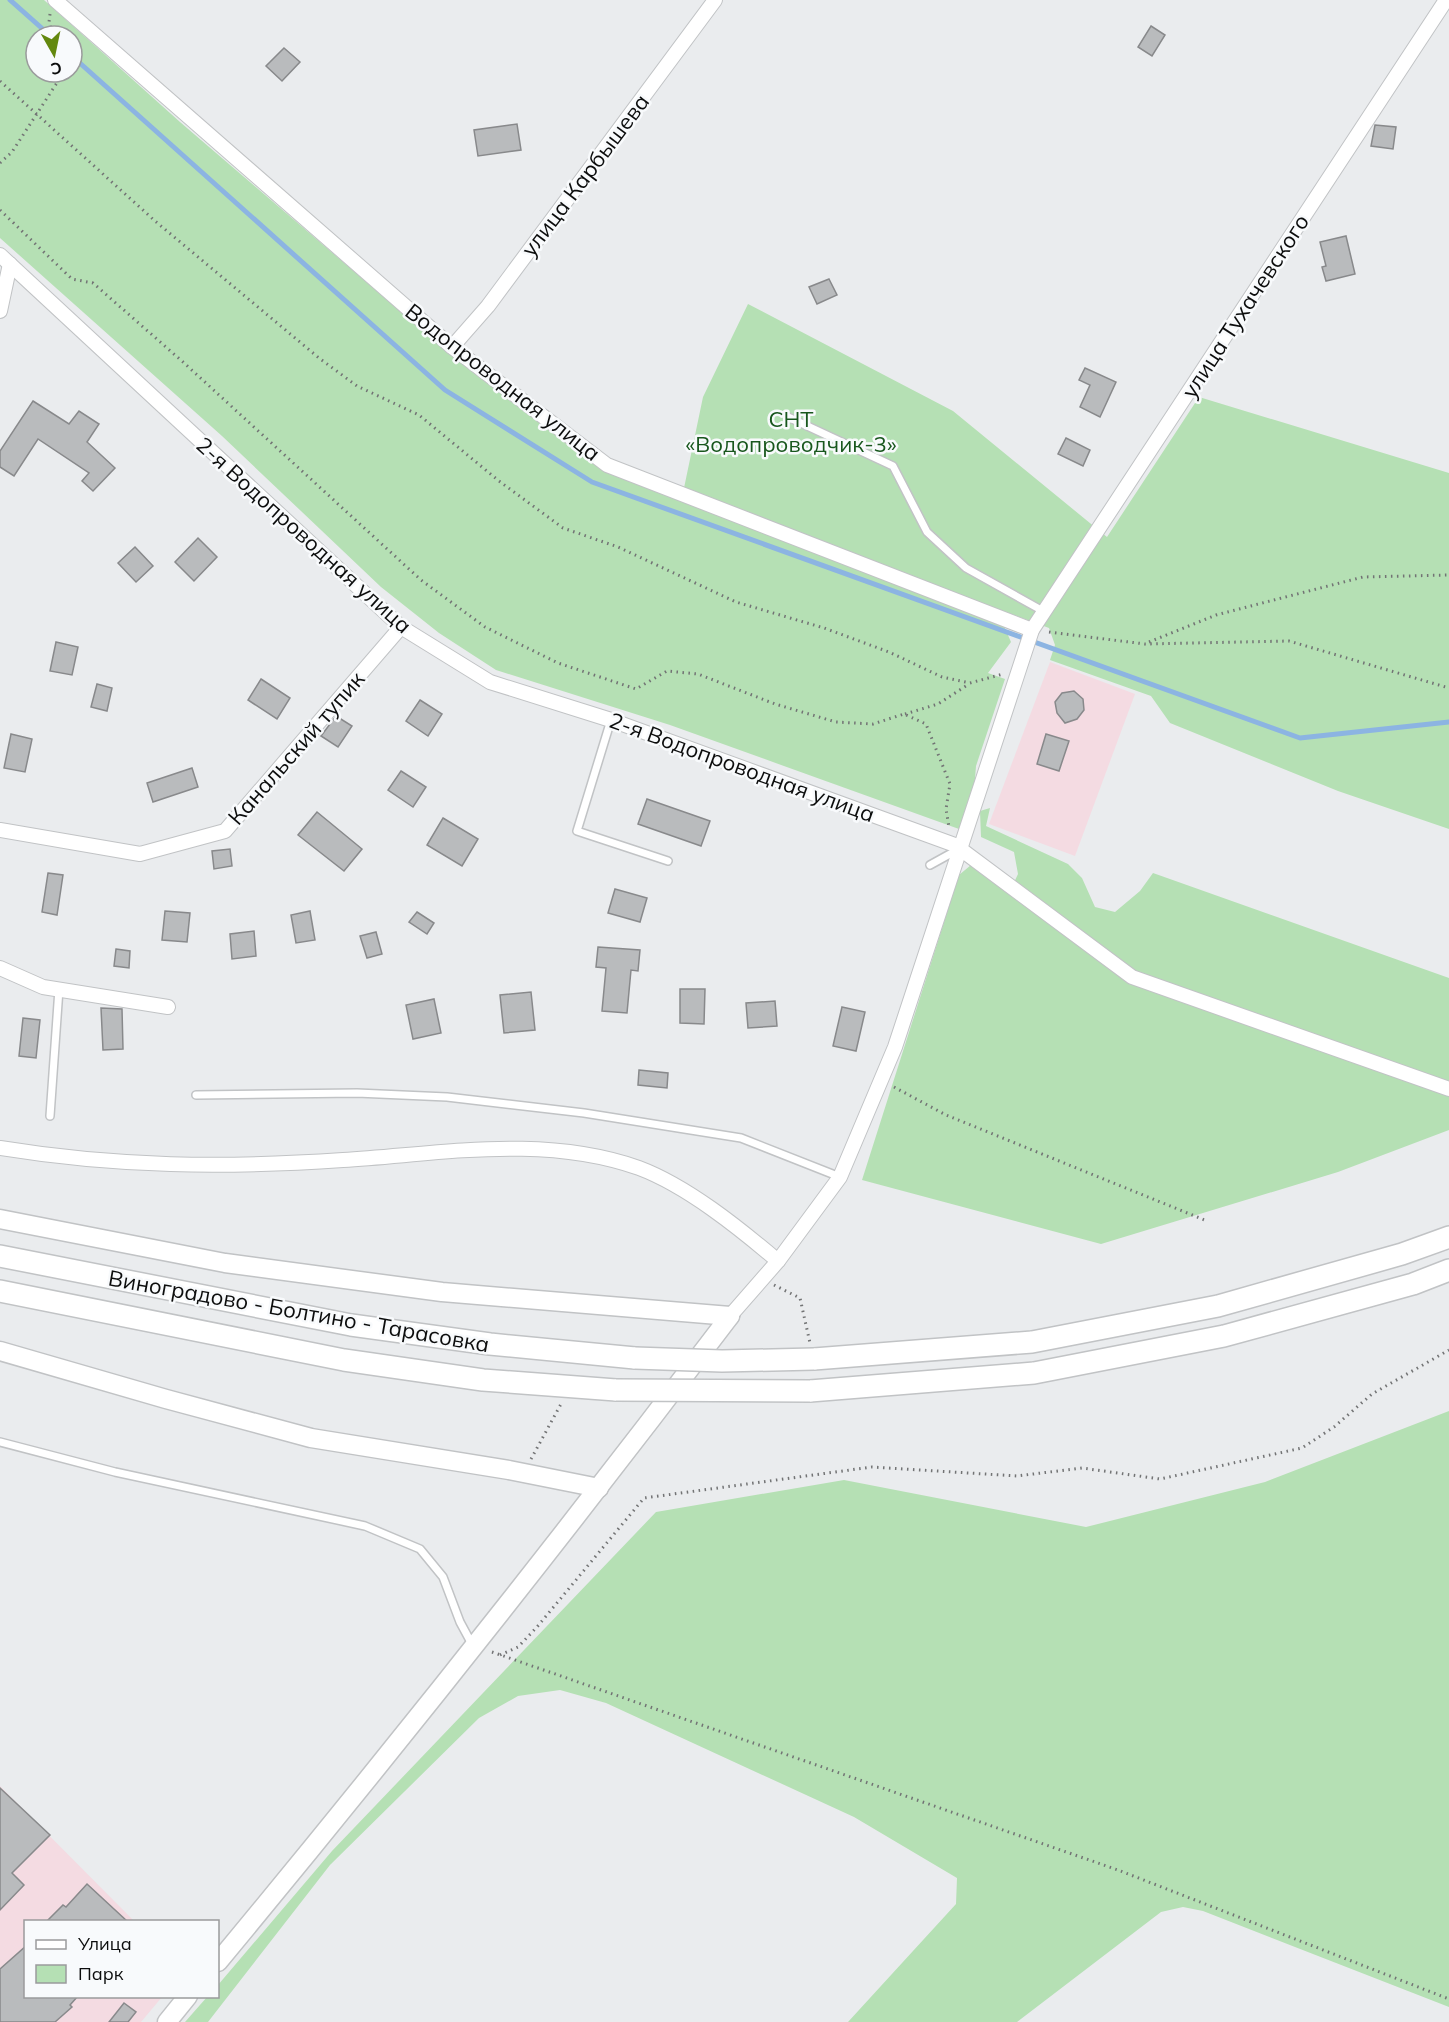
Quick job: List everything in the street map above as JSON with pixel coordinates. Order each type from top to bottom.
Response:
[{"type":"main road","name":"Виноградово - Болтино - Тарасовка","points":[[0,1256],[351,1325],[490,1344],[635,1358],[722,1361],[814,1359],[1032,1342],[1206,1309],[1402,1254],[1449,1237]]},
{"type":"main road","name":"Виноградово - Болтино - Тарасовка","points":[[0,1291],[344,1360],[483,1380],[616,1390],[810,1391],[1034,1373],[1224,1336],[1413,1284],[1449,1270]]},
{"type":"street","name":"Водопроводная улица","points":[[55,0],[452,347],[608,465],[1032,630]]},
{"type":"street","name":"улица Карбышева","points":[[452,347],[495,297],[715,0]]},
{"type":"street","name":"улица Тухачевского","points":[[730,1316],[778,1261],[840,1177],[899,1037],[958,847],[1032,630],[1446,0]]},
{"type":"street","points":[[0,311],[5,259]]},
{"type":"street","name":"2-я Водопроводная улица","points":[[5,259],[401,627],[490,682],[611,720],[958,847],[1132,977],[1449,1089]]},
{"type":"street","name":"Канальский тупик","points":[[0,830],[140,854],[225,831],[401,627]]},
{"type":"street","points":[[0,968],[43,987],[168,1007]]},
{"type":"street","points":[[0,1148],[104,1162],[182,1166],[344,1160],[447,1150],[518,1149],[578,1152],[640,1168],[685,1192],[778,1261]]},
{"type":"street","points":[[0,1219],[225,1263],[373,1283],[441,1292],[730,1316]]},
{"type":"street","points":[[219,1961],[342,1813],[599,1488],[730,1316]]},
{"type":"street","points":[[0,1351],[166,1399],[310,1437],[509,1470],[599,1488]]},
{"type":"street","points":[[167,2022],[187,1998]]},
{"type":"lane","points":[[788,417],[893,466],[927,532],[966,568],[1043,611]]},
{"type":"lane","points":[[611,720],[577,831],[668,861]]},
{"type":"lane","points":[[930,865],[958,847]]},
{"type":"lane","points":[[50,1116],[59,989]]},
{"type":"lane","points":[[196,1095],[357,1093],[436,1096],[584,1113],[741,1138],[840,1177]]},
{"type":"lane","points":[[0,1442],[115,1472],[365,1526],[420,1549],[443,1577],[460,1622],[473,1646]]},
{"type":"path","points":[[0,81],[37,112],[154,221],[319,358],[357,386],[419,415],[499,482],[563,528],[618,548],[736,602],[824,628],[889,652],[942,677],[970,683]]},
{"type":"path","points":[[0,163],[12,152],[56,84]]},
{"type":"path","points":[[0,210],[72,279],[93,283],[183,362],[421,580],[485,627],[558,663],[636,689],[667,671],[698,674],[775,704],[836,722],[873,724],[938,704],[970,683],[1020,669]]},
{"type":"path","points":[[1145,644],[1216,615],[1363,578],[1449,575]]},
{"type":"path","points":[[1032,630],[1145,644],[1289,641],[1449,688]]},
{"type":"path","points":[[904,714],[927,724],[950,784],[946,809],[958,847]]},
{"type":"path","points":[[881,1081],[946,1114],[1207,1221]]},
{"type":"path","points":[[762,1279],[800,1298],[814,1359]]},
{"type":"path","points":[[500,1655],[518,1647],[537,1627],[644,1498],[872,1467],[1017,1476],[1082,1468],[1160,1479],[1302,1448],[1334,1427],[1372,1394],[1449,1350]]},
{"type":"path","points":[[533,1455],[570,1387]]},
{"type":"path","points":[[473,1646],[1118,1870],[1449,1999]]},
{"type":"shaded area","points":[[1050,662],[1135,694],[1075,856],[989,824]]},
{"type":"shaded area","points":[[0,1786],[133,1920],[24,1920],[24,1998],[161,1998],[141,2022],[0,2022]]},
{"type":"green space","points":[[0,0],[44,0],[71,24],[24,24],[24,84],[84,84],[84,36],[180,122],[448,352],[603,470],[1004,626],[1011,642],[988,673],[1005,679],[976,766],[974,791],[959,829],[670,725],[496,670],[439,633],[381,587],[222,436],[0,238]]},
{"type":"green space","name":"СНТ «Водопроводчик-3»","points":[[748,304],[953,411],[1107,537],[1199,397],[1449,473],[1449,829],[1338,791],[1170,723],[1151,696],[1050,660],[1055,645],[1049,628],[867,561],[684,488],[703,397]]},
{"type":"green space","points":[[990,808],[986,826],[1068,864],[1082,878],[1095,907],[1115,912],[1140,891],[1153,873],[1449,978],[1449,1130],[1338,1172],[1101,1244],[862,1180],[959,875],[971,865],[1010,891],[1018,874],[1014,852],[981,837],[980,811]]},
{"type":"green space","points":[[1449,1411],[1449,2007],[1203,1911],[1183,1907],[1161,1912],[1017,2022],[848,2022],[956,1904],[957,1878],[854,1817],[606,1703],[560,1690],[518,1696],[479,1718],[330,1865],[208,2022],[185,2022],[206,1998],[219,1998],[219,1984],[332,1851],[656,1512],[844,1480],[1086,1527],[1265,1482]]},
{"type":"building","points":[[1151,26],[1165,35],[1152,56],[1138,47]]},
{"type":"building","points":[[284,48],[300,62],[282,81],[266,66]]},
{"type":"building","points":[[517,124],[521,150],[478,156],[474,130]]},
{"type":"building","points":[[1375,125],[1396,127],[1393,149],[1371,146]]},
{"type":"building","points":[[1346,236],[1355,274],[1326,281],[1322,267],[1326,266],[1320,242]]},
{"type":"building","points":[[829,279],[837,295],[817,304],[809,287]]},
{"type":"building","points":[[1085,368],[1116,382],[1100,417],[1080,407],[1090,385],[1079,380]]},
{"type":"building","points":[[33,401],[69,424],[79,411],[99,424],[87,442],[115,468],[93,491],[82,481],[89,473],[38,439],[14,476],[0,467],[0,451]]},
{"type":"building","points":[[1066,438],[1090,450],[1083,466],[1058,454]]},
{"type":"building","points":[[198,538],[217,557],[194,581],[175,562]]},
{"type":"building","points":[[135,547],[153,566],[136,582],[118,563]]},
{"type":"building","points":[[56,642],[78,647],[72,675],[50,671]]},
{"type":"building","points":[[261,679],[290,698],[277,719],[248,700]]},
{"type":"building","points":[[97,684],[112,688],[107,711],[91,707]]},
{"type":"building","points":[[1074,691],[1083,699],[1084,710],[1077,719],[1065,723],[1057,713],[1055,702],[1062,693]]},
{"type":"building","points":[[420,700],[442,714],[428,736],[406,721]]},
{"type":"building","points":[[336,716],[352,726],[338,747],[321,736]]},
{"type":"building","points":[[11,734],[32,739],[25,772],[4,768]]},
{"type":"building","points":[[1046,734],[1069,741],[1059,771],[1037,764]]},
{"type":"building","points":[[192,768],[198,787],[153,802],[147,783]]},
{"type":"building","points":[[401,771],[426,787],[413,807],[388,790]]},
{"type":"building","points":[[647,799],[710,821],[701,846],[638,824]]},
{"type":"building","points":[[317,812],[362,849],[344,871],[298,835]]},
{"type":"building","points":[[443,818],[478,839],[462,866],[427,845]]},
{"type":"building","points":[[230,849],[232,866],[214,869],[212,851]]},
{"type":"building","points":[[48,873],[63,875],[57,915],[42,912]]},
{"type":"building","points":[[615,889],[647,898],[640,922],[608,913]]},
{"type":"building","points":[[165,911],[190,913],[187,942],[162,940]]},
{"type":"building","points":[[310,911],[315,940],[296,943],[291,915]]},
{"type":"building","points":[[417,912],[434,923],[427,934],[409,922]]},
{"type":"building","points":[[254,931],[256,956],[232,959],[230,934]]},
{"type":"building","points":[[376,932],[382,954],[367,958],[360,936]]},
{"type":"building","points":[[598,947],[640,950],[638,971],[631,970],[627,1013],[602,1011],[606,968],[596,967]]},
{"type":"building","points":[[116,949],[130,951],[129,968],[114,966]]},
{"type":"building","points":[[680,989],[705,989],[704,1024],[680,1023]]},
{"type":"building","points":[[531,992],[535,1030],[504,1033],[500,995]]},
{"type":"building","points":[[434,999],[441,1033],[413,1039],[406,1005]]},
{"type":"building","points":[[775,1001],[777,1026],[748,1028],[746,1003]]},
{"type":"building","points":[[842,1007],[865,1012],[856,1051],[833,1046]]},
{"type":"building","points":[[101,1008],[122,1009],[123,1049],[103,1050]]},
{"type":"building","points":[[23,1018],[40,1020],[36,1058],[19,1056]]},
{"type":"building","points":[[639,1070],[668,1073],[667,1088],[638,1085]]},
{"type":"building","points":[[0,1788],[50,1835],[12,1873],[24,1885],[0,1910]]},
{"type":"building","points":[[87,1884],[126,1920],[48,1920],[63,1905],[66,1907]]},
{"type":"building","points":[[24,1948],[24,1998],[76,1998],[70,2005],[72,2007],[55,2022],[0,2022],[0,1969]]},
{"type":"building","points":[[124,2003],[136,2012],[128,2022],[109,2022]]},
{"type":"waterway","points":[[10,0],[37,24]]},
{"type":"waterway","points":[[84,67],[445,390],[592,482],[1300,738],[1449,722]]}]
